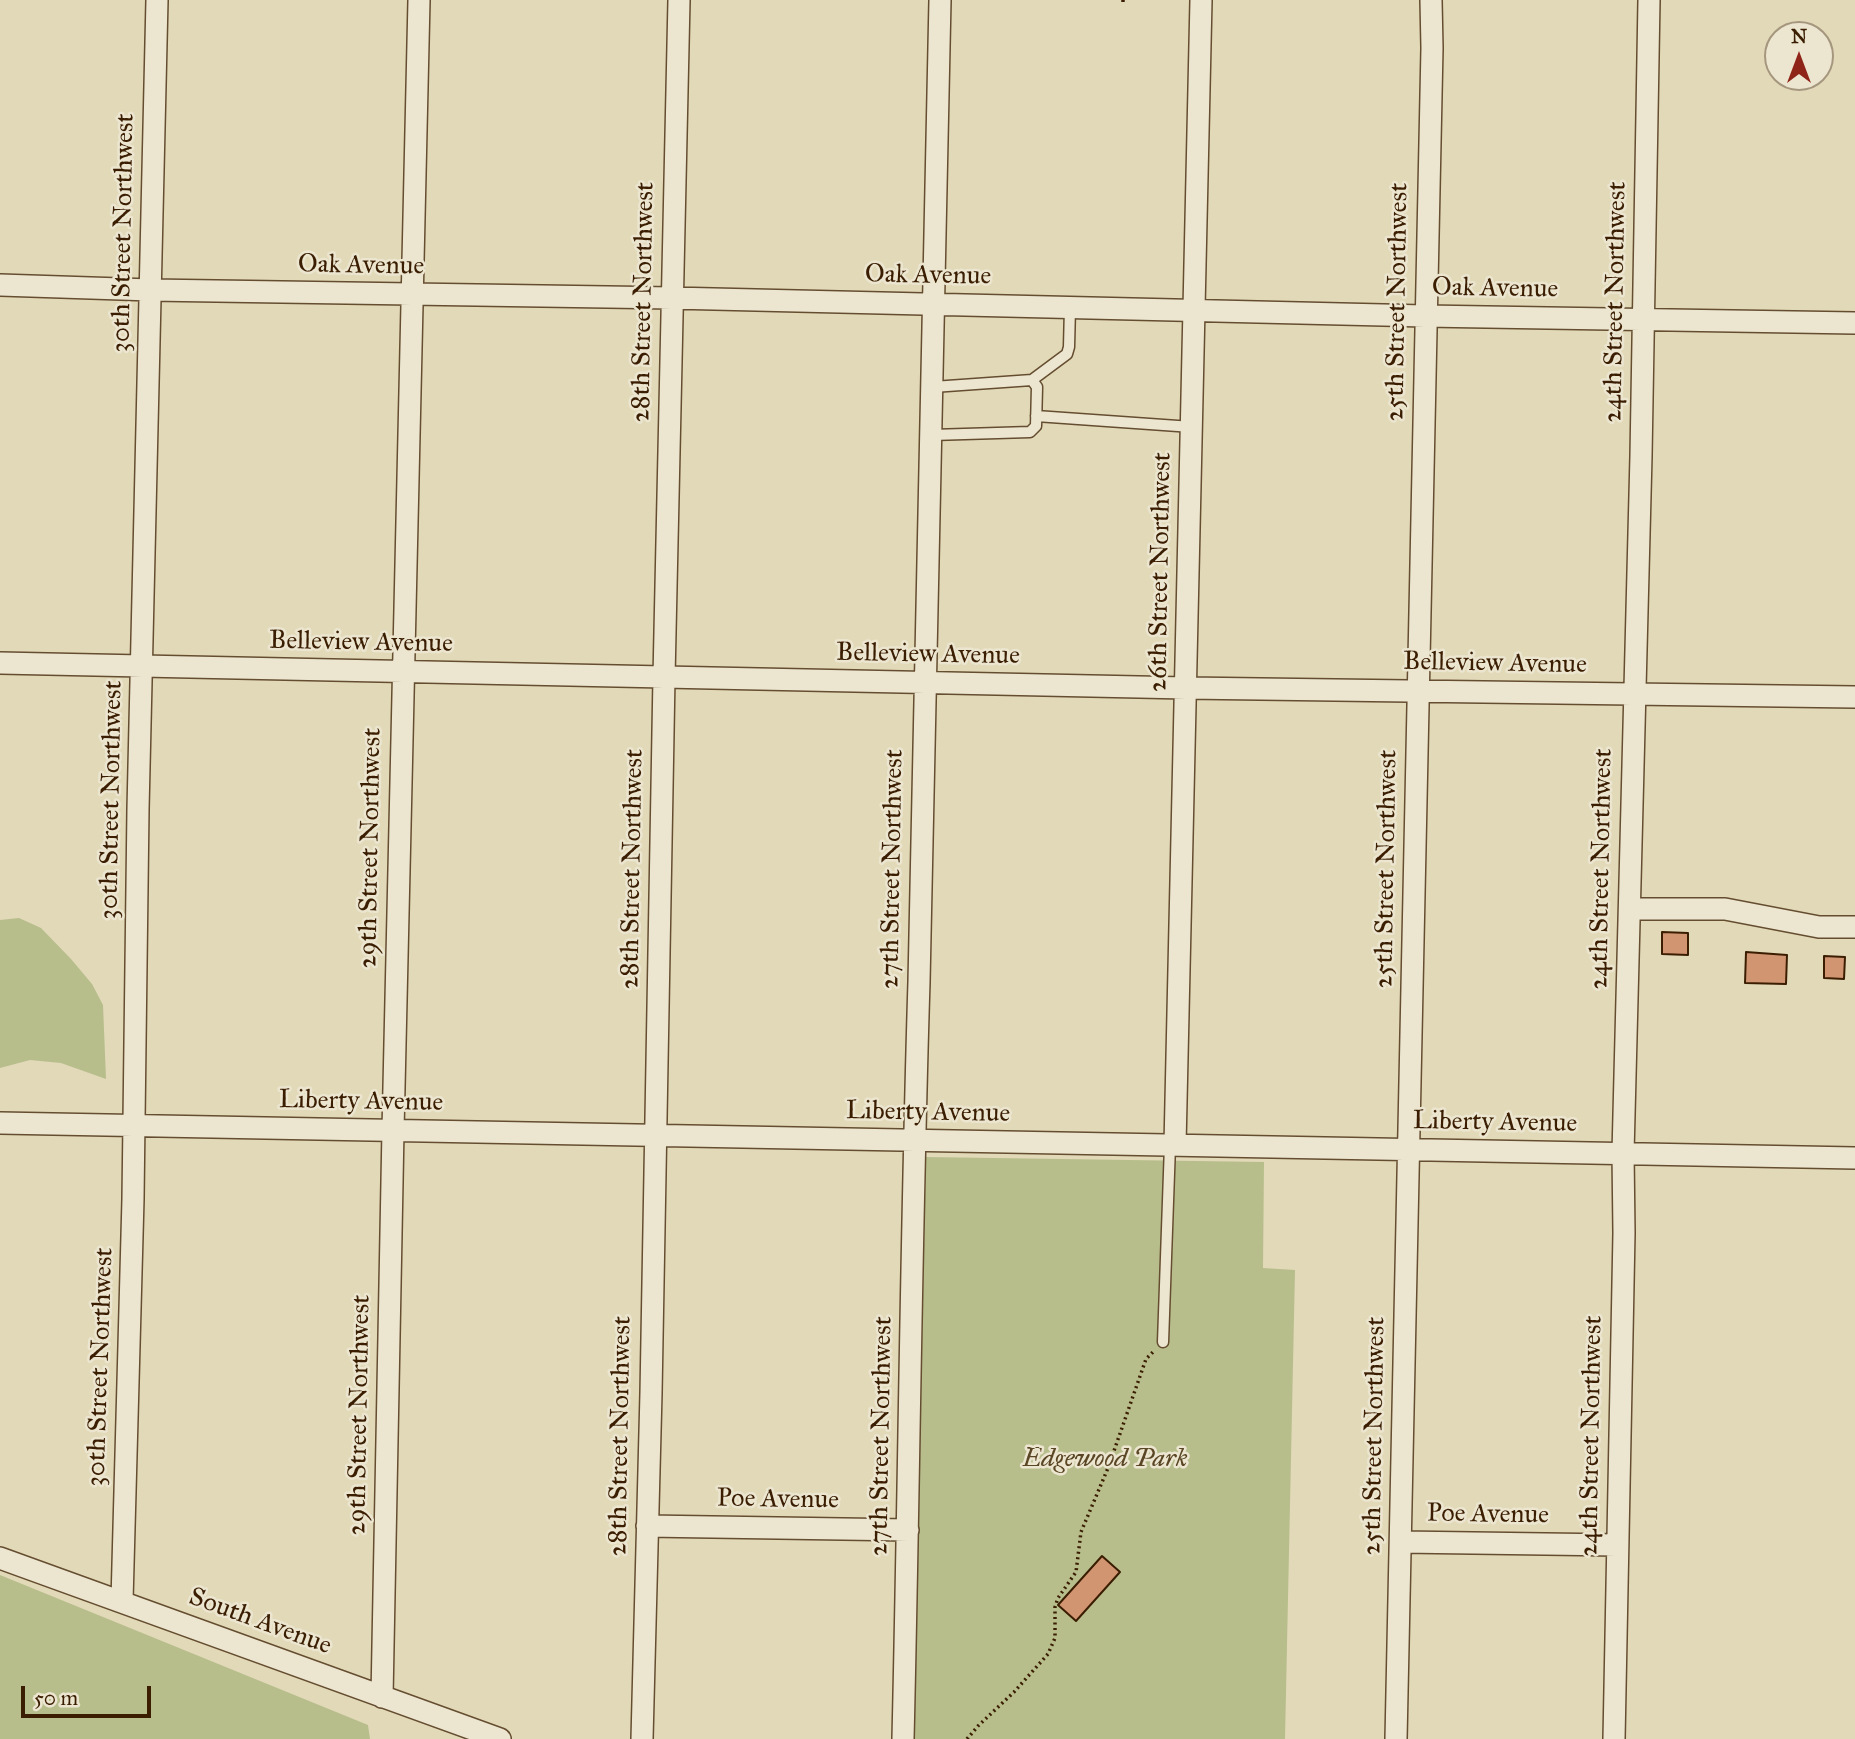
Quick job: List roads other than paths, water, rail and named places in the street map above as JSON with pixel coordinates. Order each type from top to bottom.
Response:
[{"type":"street","name":"30th Street Northwest","points":[[122,1601],[157,0]]},
{"type":"street","name":"29th Street Northwest","points":[[382,1697],[419,0]]},
{"type":"street","name":"28th Street Northwest","points":[[642,1739],[680,0]]},
{"type":"street","name":"27th Street Northwest","points":[[903,1739],[940,0]]},
{"type":"street","name":"26th Street Northwest","points":[[1172,1145],[1186,688],[1201,0]]},
{"type":"street","name":"25th Street Northwest","points":[[1396,1739],[1431,0]]},
{"type":"street","name":"24th Street Northwest","points":[[1614,1739],[1624,1246],[1623,1153],[1631,909],[1649,0]]},
{"type":"street","name":"Oak Avenue","points":[[0,285],[1855,323]]},
{"type":"street","name":"Belleview Avenue","points":[[0,663],[1186,688],[1855,697]]},
{"type":"street","points":[[1631,909],[1725,909],[1819,927],[1855,927]]},
{"type":"street","name":"Liberty Avenue","points":[[0,1123],[1855,1158]]},
{"type":"street","name":"Poe Avenue","points":[[647,1526],[908,1530]]},
{"type":"street","name":"Poe Avenue","points":[[1401,1542],[1617,1545]]},
{"type":"street","name":"South Avenue","points":[[0,1558],[500,1739]]},
{"type":"lane","points":[[933,387],[1032,380],[1067,354],[1070,307]]},
{"type":"lane","points":[[932,435],[1030,432],[1036,426],[1037,387],[1032,380]]},
{"type":"lane","points":[[1036,416],[1192,426]]},
{"type":"lane","points":[[1163,1342],[1172,1145]]},
{"type":"park label","name":"Edgewood Park","points":[[1105,1460]]}]
